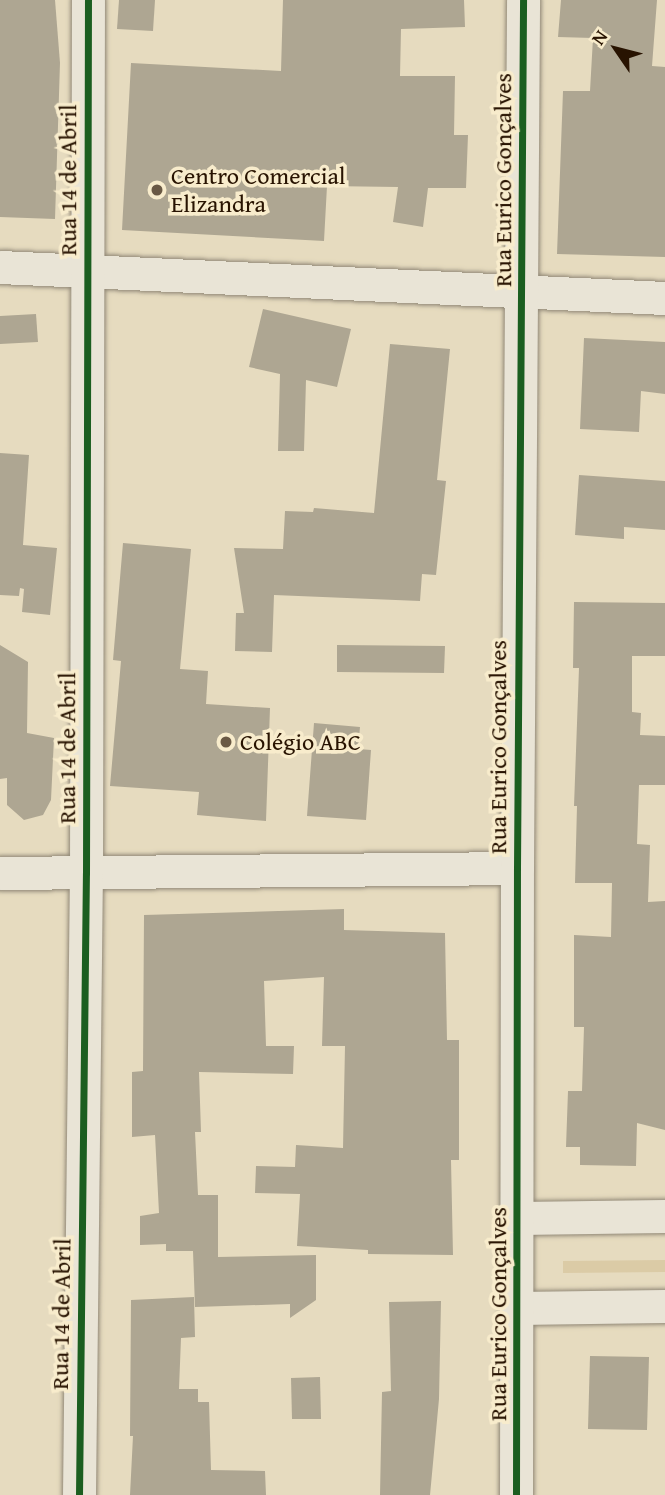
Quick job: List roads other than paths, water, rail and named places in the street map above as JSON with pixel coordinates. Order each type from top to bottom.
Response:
[{"type":"street","name":"Rua 14 de Abril","points":[[79,1495],[86,873],[88,0]]},
{"type":"street","name":"Rua Eurico Gonçalves","points":[[516,1495],[523,0]]},
{"type":"street","points":[[0,267],[86,273],[521,289],[665,298]]},
{"type":"street","points":[[0,873],[517,869]]},
{"type":"street","points":[[518,1218],[665,1216]]},
{"type":"street","points":[[516,1308],[665,1306]]},
{"type":"place","name":"Centro Comercial Elizandra","points":[[157,190]]},
{"type":"place","name":"Colégio ABC","points":[[226,742]]}]
